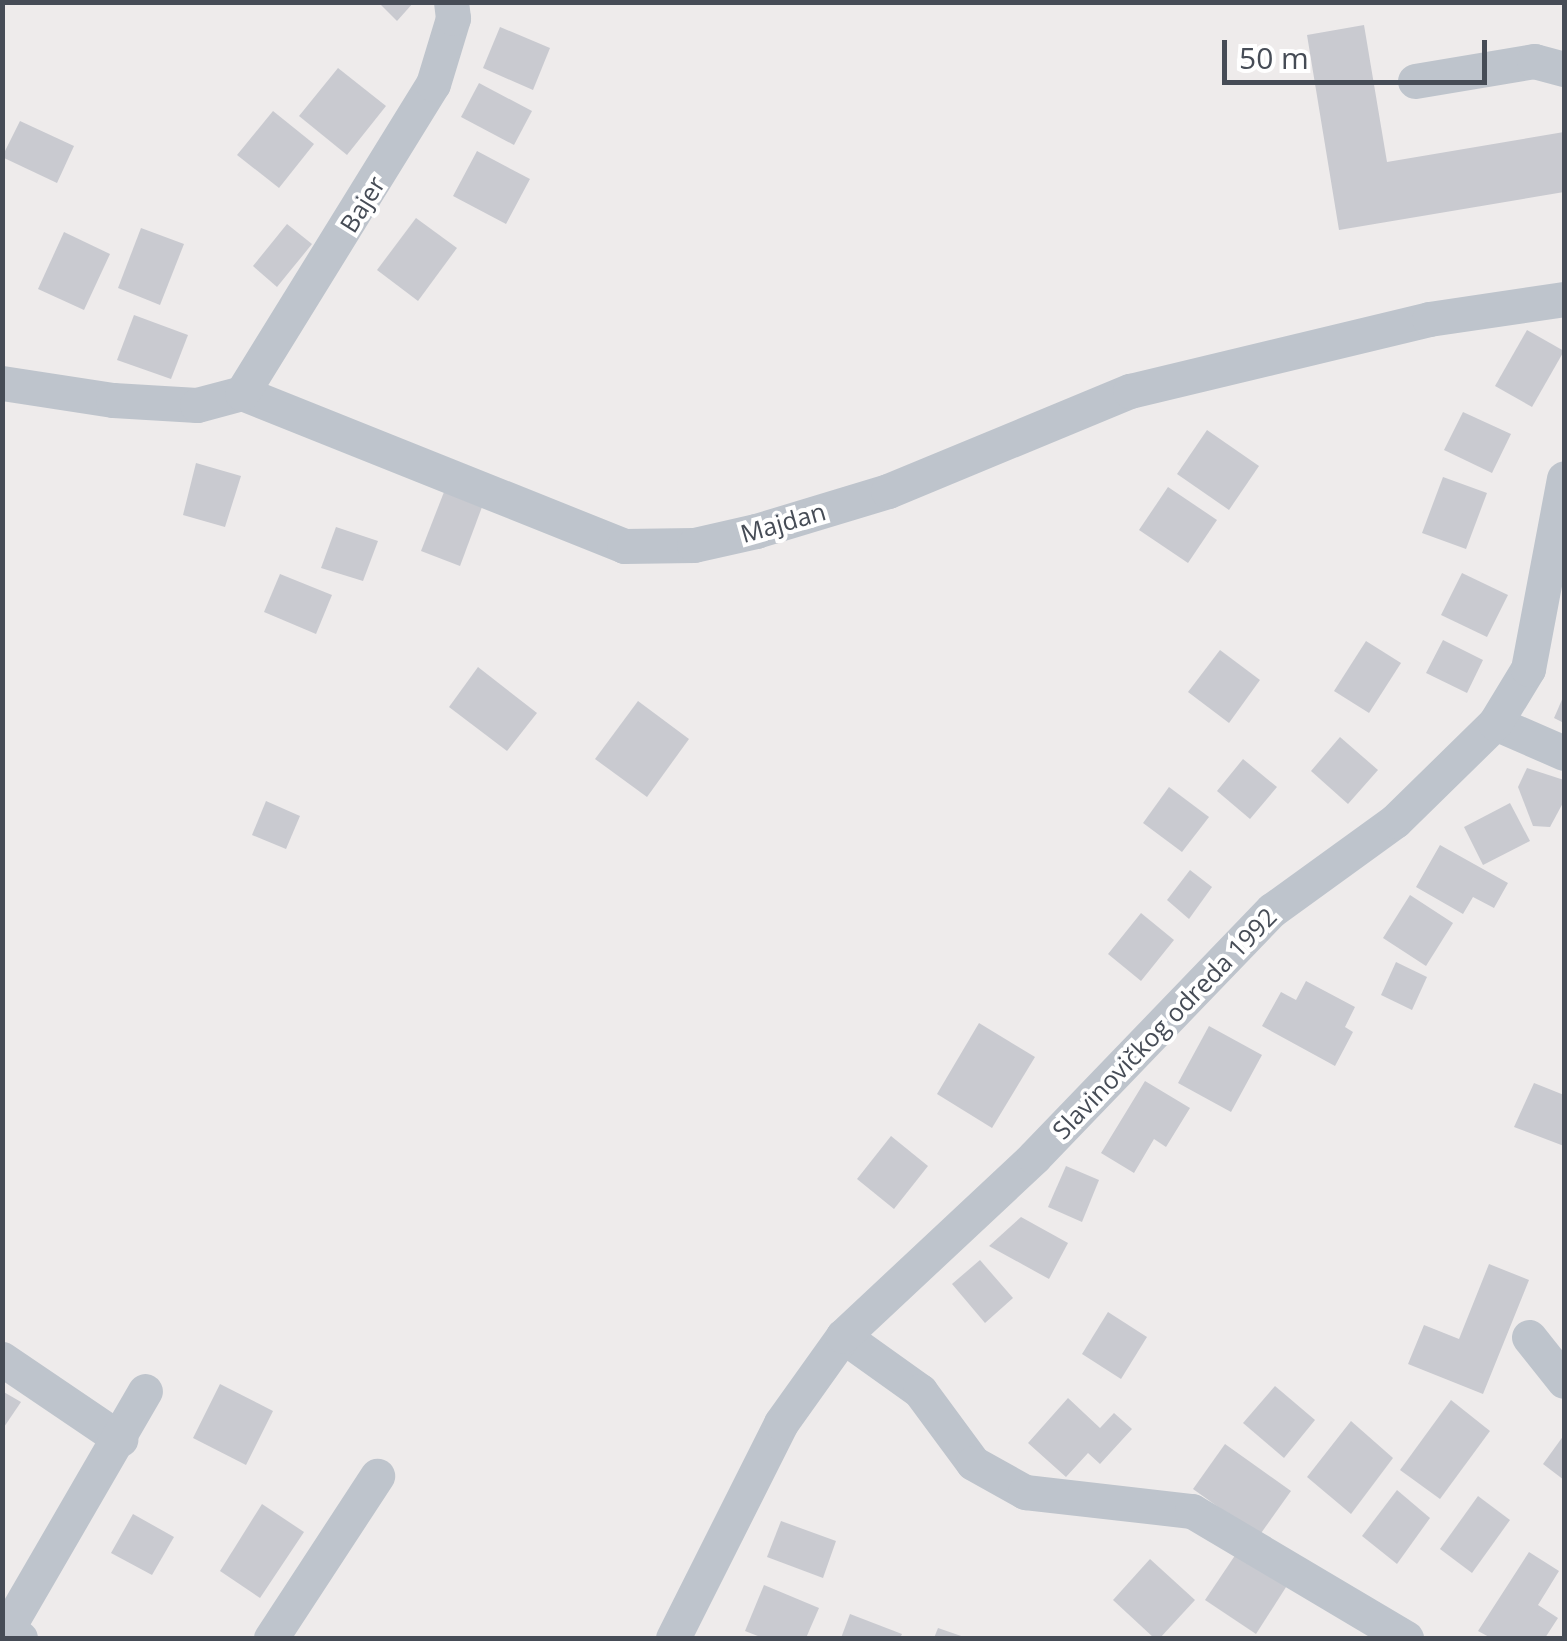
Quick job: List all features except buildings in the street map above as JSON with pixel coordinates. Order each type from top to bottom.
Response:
[{"type":"street","name":"Bajer","points":[[242,393],[433,84],[453,18],[451,2]]},
{"type":"street","points":[[1414,81],[1534,61],[1564,69]]},
{"type":"street","name":"Majdan","points":[[242,393],[624,546],[694,545],[756,532],[888,491],[1130,391],[1429,319],[1564,299]]},
{"type":"street","points":[[2,383],[113,400],[198,405],[242,393]]},
{"type":"street","name":"Slavinovičkog odreda 1992","points":[[686,1635],[781,1423],[844,1336],[1034,1156],[1272,910],[1395,822],[1495,724],[1528,669],[1564,478]]},
{"type":"street","points":[[1495,724],[1564,753]]},
{"type":"street","points":[[844,1336],[920,1391],[973,1463],[1024,1492],[1192,1512],[1406,1638]]},
{"type":"street","points":[[1529,1337],[1564,1381]]},
{"type":"street","points":[[2,1359],[120,1439]]},
{"type":"street","points":[[20,1638],[7,1628],[120,1439],[144,1391]]},
{"type":"street","points":[[271,1638],[377,1476]]}]
